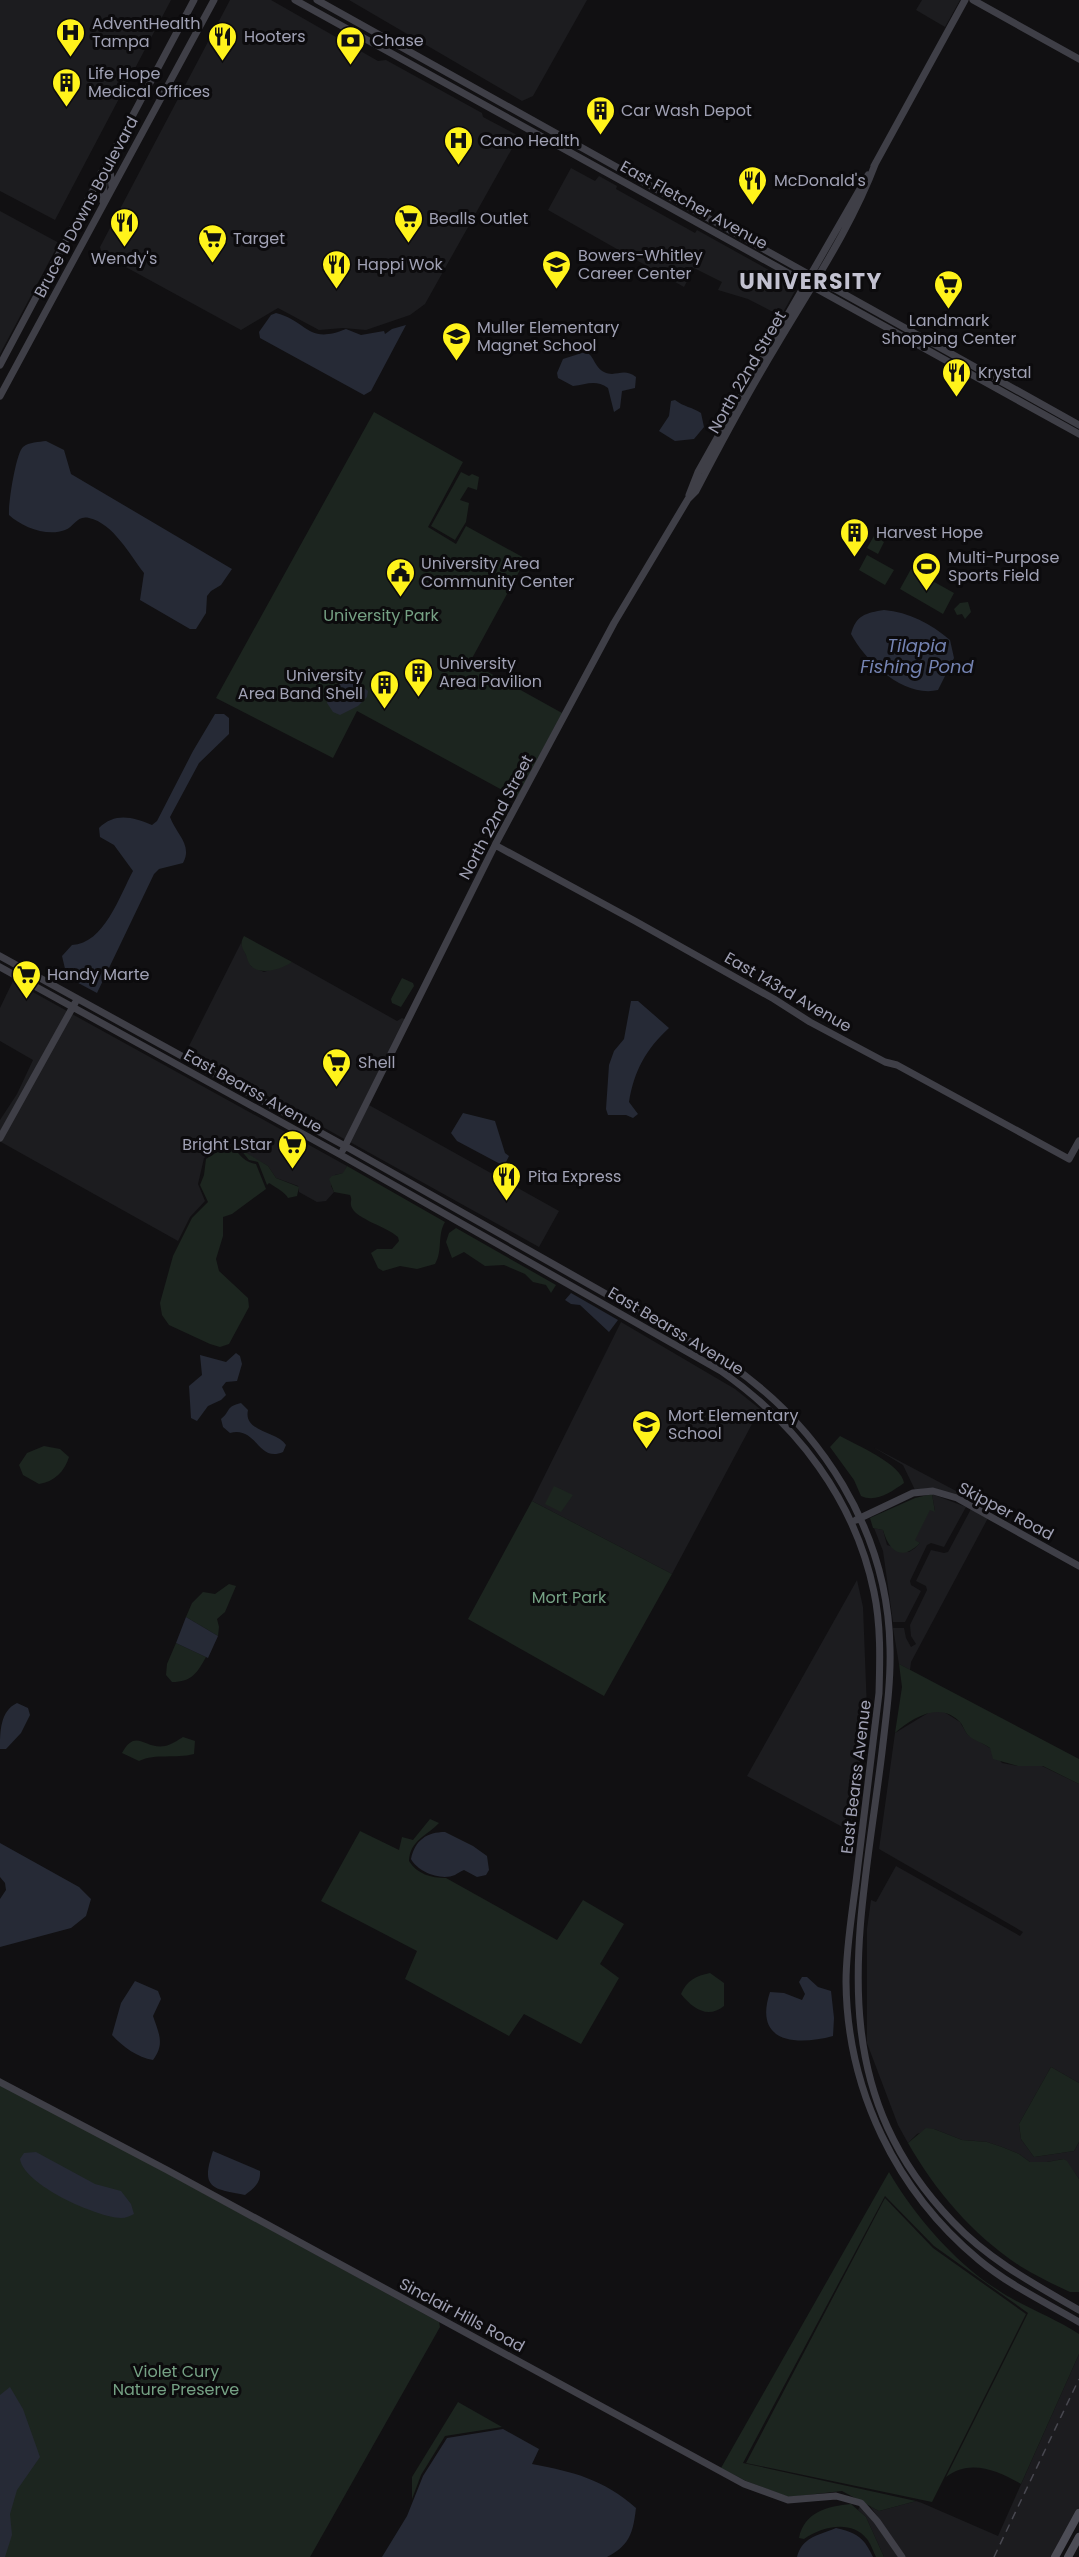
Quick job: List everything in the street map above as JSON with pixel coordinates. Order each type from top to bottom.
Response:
[{"type":"main road","name":"Bruce B Downs Boulevard","points":[[0,364],[194,0]]},
{"type":"main road","name":"Bruce B Downs Boulevard","points":[[0,396],[214,0]]},
{"type":"main road","name":"East Fletcher Avenue","points":[[295,0],[1079,425]]},
{"type":"main road","name":"East Fletcher Avenue","points":[[317,0],[1079,434]]},
{"type":"main road","name":"North 22nd Street","points":[[340,1155],[495,845],[614,623],[688,499],[698,472],[730,415],[865,191],[876,162],[965,0]]},
{"type":"main road","points":[[973,0],[1079,59]]},
{"type":"main road","points":[[345,27],[364,32],[384,43],[399,46]]},
{"type":"main road","points":[[112,186],[110,171],[123,133]]},
{"type":"main road","points":[[101,173],[104,183],[103,204]]},
{"type":"main road","name":"North 22nd Street","points":[[688,499],[696,491],[811,281]]},
{"type":"main road","points":[[728,434],[730,415]]},
{"type":"main road","points":[[698,472],[710,465]]},
{"type":"main road","name":"East 143rd Avenue","points":[[495,845],[705,960],[810,1022],[885,1062],[897,1065],[1069,1159],[1079,1141]]},
{"type":"main road","name":"East Bearss Avenue","points":[[0,956],[345,1146],[726,1362],[764,1389],[819,1449],[842,1483],[874,1554],[883,1591],[890,1645],[888,1702],[857,1963],[858,2018],[870,2079],[899,2150],[942,2211],[976,2243],[1009,2269],[1079,2310]]},
{"type":"main road","name":"East Bearss Avenue","points":[[0,967],[476,1231],[722,1371],[756,1397],[809,1451],[828,1478],[851,1522],[874,1592],[880,1652],[879,1693],[847,1963],[847,2008],[852,2046],[860,2080],[876,2125],[893,2160],[930,2212],[980,2261],[1006,2280],[1079,2322]]},
{"type":"main road","points":[[0,1138],[77,999]]},
{"type":"main road","points":[[476,1231],[481,1223]]},
{"type":"main road","points":[[651,1330],[656,1322]]},
{"type":"main road","points":[[756,1397],[764,1389]]},
{"type":"main road","name":"Skipper Road","points":[[851,1522],[913,1493],[933,1491],[957,1498],[1079,1566]]},
{"type":"main road","name":"Sinclair Hills Road","points":[[0,2082],[167,2170],[744,2484],[788,2500],[836,2496],[861,2503],[878,2521],[902,2557]]},
{"type":"main road","points":[[1055,2557],[1079,2513]]},
{"type":"main road","points":[[1068,2557],[1079,2537]]},
{"type":"shaded area","name":"AdventHealth Tampa","points":[[0,0],[171,0],[55,220],[0,191]]},
{"type":"shaded area","points":[[230,0],[271,0],[378,61],[386,60],[519,136],[425,304],[410,315],[366,330],[343,328],[319,330],[278,308],[241,330],[102,254],[100,247]]},
{"type":"shaded area","points":[[349,0],[587,0],[533,96],[522,101]]},
{"type":"shaded area","points":[[922,0],[960,0],[945,27],[916,10]]},
{"type":"shaded area","points":[[571,168],[595,181],[599,176],[617,186],[616,189],[695,233],[697,230],[794,284],[795,291],[781,316],[748,299],[718,290],[722,282],[694,268],[684,287],[548,210]]},
{"type":"shaded area","points":[[0,211],[59,243],[0,354]]},
{"type":"shaded area","points":[[241,943],[251,966],[264,972],[292,962],[397,1021],[402,1018],[406,1020],[346,1140],[186,1050]]},
{"type":"shaded area","points":[[13,981],[67,1011],[0,1132],[0,1120],[17,1094],[33,1060],[0,1041],[0,1008]]},
{"type":"shaded area","points":[[72,1014],[347,1166],[344,1173],[335,1175],[331,1186],[334,1192],[326,1201],[317,1202],[299,1192],[298,1186],[276,1178],[268,1166],[227,1143],[204,1158],[198,1184],[205,1201],[190,1217],[178,1241],[1,1142]]},
{"type":"shaded area","points":[[369,1105],[559,1211],[539,1247],[350,1142]]},
{"type":"shaded area","name":"Mort Elementary School","points":[[621,1322],[735,1389],[760,1409],[672,1574],[532,1501]]},
{"type":"shaded area","points":[[873,1447],[992,1510],[990,1513],[969,1501],[934,1488],[915,1490],[903,1465]]},
{"type":"shaded area","points":[[932,1494],[966,1507],[944,1547],[931,1543],[927,1545],[910,1581],[911,1585],[921,1591],[905,1622],[893,1622],[883,1551],[874,1528],[883,1530],[887,1545],[909,1552],[920,1543],[914,1540],[930,1509],[935,1511]]},
{"type":"shaded area","points":[[971,1509],[988,1518],[911,1662],[910,1670],[899,1664],[893,1628],[904,1628],[911,1647],[916,1644],[911,1636],[910,1625],[927,1590],[926,1586],[916,1581],[931,1550],[948,1552]]},
{"type":"shaded area","points":[[857,1580],[863,1607],[867,1710],[850,1831],[747,1776]]},
{"type":"shaded area","points":[[933,1710],[941,1710],[960,1722],[967,1734],[990,1748],[1002,1763],[1042,1766],[1079,1784],[1079,2083],[1051,2067],[1019,2124],[1021,2139],[1034,2157],[1074,2151],[1079,2142],[1079,2179],[1064,2159],[1030,2162],[1019,2154],[1002,2147],[987,2142],[962,2140],[934,2129],[917,2134],[908,2143],[898,2125],[867,2043],[867,1929],[871,1900],[876,1902],[896,1866],[1020,1936],[1023,1932],[879,1849],[895,1733]]},
{"type":"shaded area","points":[[1079,2354],[1079,2507],[1052,2557],[906,2557],[870,2506],[879,2511],[916,2501],[998,2536]]},
{"type":"shaded area","points":[[860,2506],[875,2523],[898,2557],[884,2557],[866,2517],[858,2510]]},
{"type":"green space","name":"University Park","points":[[374,412],[463,462],[428,527],[456,544],[466,526],[526,559],[470,662],[562,713],[517,798],[357,711],[333,758],[216,698]]},
{"type":"green space","points":[[461,472],[479,477],[477,490],[468,487],[460,500],[469,503],[466,522],[455,540],[431,526]]},
{"type":"green space","points":[[874,536],[884,542],[878,554],[867,548]]},
{"type":"green space","points":[[867,555],[894,570],[885,585],[859,570]]},
{"type":"green space","name":"Multi-Purpose Sports Field","points":[[911,569],[954,593],[943,614],[900,589]]},
{"type":"green space","points":[[968,602],[971,612],[965,619],[962,614],[957,615],[954,609],[960,603]]},
{"type":"green space","points":[[244,936],[292,962],[266,971],[255,969],[249,963],[242,946]]},
{"type":"green space","points":[[402,978],[413,983],[414,986],[401,1007],[392,1003],[391,999]]},
{"type":"green space","points":[[228,1145],[244,1159],[256,1164],[266,1189],[232,1214],[223,1217],[223,1236],[216,1259],[219,1271],[248,1298],[249,1307],[229,1344],[220,1347],[169,1325],[162,1315],[160,1303],[173,1256],[192,1218],[208,1202],[200,1185],[206,1159]]},
{"type":"green space","points":[[240,1149],[268,1166],[276,1178],[299,1187],[297,1196],[288,1198],[269,1183],[267,1185],[258,1162],[249,1160]]},
{"type":"green space","points":[[347,1166],[445,1222],[435,1264],[417,1269],[400,1266],[383,1271],[378,1268],[371,1253],[377,1249],[392,1249],[399,1241],[398,1237],[355,1212],[351,1206],[350,1195],[334,1192],[329,1179],[343,1173]]},
{"type":"green space","points":[[456,1228],[556,1285],[551,1293],[546,1285],[533,1282],[525,1274],[504,1265],[485,1266],[464,1252],[452,1258],[446,1242],[449,1233]]},
{"type":"green space","points":[[840,1436],[887,1462],[901,1476],[904,1483],[878,1497],[861,1496],[854,1480],[830,1447]]},
{"type":"green space","points":[[44,1446],[60,1449],[69,1457],[65,1467],[58,1475],[39,1484],[23,1475],[19,1465],[27,1453]]},
{"type":"green space","points":[[554,1486],[573,1495],[561,1512],[545,1504]]},
{"type":"green space","points":[[932,1494],[935,1512],[930,1510],[915,1540],[920,1543],[913,1549],[902,1553],[897,1552],[889,1544],[883,1530],[873,1528],[870,1518],[915,1498]]},
{"type":"green space","name":"Mort Park","points":[[532,1501],[672,1574],[604,1696],[468,1619]]},
{"type":"green space","points":[[229,1584],[236,1586],[225,1612],[217,1619],[218,1636],[186,1617],[192,1603],[203,1592],[215,1594]]},
{"type":"green space","points":[[176,1643],[206,1657],[193,1676],[179,1682],[172,1682],[166,1675],[167,1664]]},
{"type":"green space","points":[[899,1664],[1079,1759],[1079,1784],[1043,1766],[1018,1766],[993,1759],[990,1748],[970,1737],[960,1722],[944,1713],[935,1712],[918,1717],[895,1733],[902,1687]]},
{"type":"green space","points":[[183,1737],[195,1741],[194,1754],[152,1757],[139,1761],[122,1753],[127,1745],[136,1740],[165,1746]]},
{"type":"green space","points":[[430,1819],[439,1823],[416,1843],[410,1854],[409,1861],[420,1872],[446,1878],[557,1940],[583,1900],[624,1924],[600,1964],[619,1978],[581,2044],[524,2014],[509,2036],[405,1979],[417,1951],[321,1901],[360,1831],[399,1850],[402,1837],[413,1840]]},
{"type":"green space","points":[[710,1973],[724,1983],[724,2006],[707,2012],[696,2008],[681,1994],[692,1979]]},
{"type":"green space","points":[[1051,2067],[1079,2083],[1079,2142],[1074,2151],[1034,2157],[1021,2139],[1019,2124]]},
{"type":"green space","name":"Violet Cury Nature Preserve","points":[[0,2082],[439,2322],[440,2327],[310,2557],[0,2557]]},
{"type":"green space","points":[[926,2128],[962,2140],[987,2142],[1019,2154],[1030,2162],[1064,2159],[1067,2161],[1079,2179],[1079,2292],[1070,2292],[1020,2266],[987,2241],[957,2211],[931,2179],[908,2143]]},
{"type":"green space","points":[[889,2172],[923,2221],[966,2266],[1008,2296],[1079,2334],[1079,2354],[1021,2484],[994,2471],[974,2467],[955,2471],[946,2477],[1028,2313],[934,2246],[885,2196],[743,2463],[916,2501],[879,2511],[842,2491],[789,2497],[746,2481],[721,2468]]},
{"type":"green space","points":[[885,2198],[933,2248],[1026,2314],[932,2502],[746,2463]]},
{"type":"green space","points":[[458,2402],[502,2427],[445,2436],[421,2475],[412,2499],[412,2477]]},
{"type":"green space","points":[[851,2504],[866,2517],[884,2557],[876,2557],[867,2539],[853,2529],[845,2527],[827,2528],[804,2539],[799,2538],[806,2522],[818,2512],[834,2506]]},
{"type":"water","points":[[276,313],[295,321],[308,330],[323,334],[346,329],[361,335],[384,331],[385,334],[392,329],[406,325],[371,391],[364,395],[260,338],[259,332],[271,315]]},
{"type":"water","points":[[585,352],[590,355],[598,367],[608,374],[627,373],[636,377],[635,388],[622,391],[620,408],[614,412],[608,388],[595,383],[573,386],[558,378],[557,373],[563,359]]},
{"type":"water","points":[[675,400],[701,413],[704,427],[694,439],[675,441],[659,431],[669,416],[671,401]]},
{"type":"water","points":[[46,441],[64,450],[71,474],[232,569],[221,585],[207,596],[206,613],[196,629],[190,629],[140,600],[144,573],[113,533],[98,521],[81,518],[65,530],[50,532],[35,530],[9,515],[13,479],[20,451],[28,444]]},
{"type":"water","name":"Tilapia Fishing Pond","points":[[884,610],[902,613],[919,620],[950,640],[954,658],[938,690],[912,689],[899,683],[876,666],[858,645],[851,634],[856,623],[867,614]]},
{"type":"water","points":[[347,681],[359,684],[368,691],[367,697],[358,706],[340,715],[333,712],[327,703],[333,689]]},
{"type":"water","points":[[215,714],[224,714],[229,718],[229,734],[199,763],[170,817],[185,845],[186,857],[183,863],[159,869],[154,874],[97,993],[67,977],[62,956],[72,945],[83,943],[102,927],[110,917],[133,871],[114,845],[100,837],[99,828],[118,818],[131,818],[152,825],[157,821]]},
{"type":"water","points":[[631,1001],[638,1001],[669,1028],[648,1052],[634,1080],[629,1102],[638,1114],[633,1118],[626,1115],[608,1115],[606,1109],[609,1065],[614,1051],[624,1039]]},
{"type":"water","points":[[463,1113],[495,1121],[505,1153],[509,1156],[504,1166],[457,1141],[451,1133]]},
{"type":"water","points":[[571,1293],[618,1320],[609,1332],[580,1305],[571,1304],[565,1300]]},
{"type":"water","points":[[236,1353],[240,1356],[242,1364],[237,1381],[226,1382],[222,1387],[226,1395],[208,1406],[197,1421],[191,1418],[189,1386],[202,1375],[200,1355],[226,1362]]},
{"type":"water","points":[[241,1403],[248,1410],[248,1417],[255,1427],[282,1440],[286,1445],[283,1452],[268,1453],[246,1435],[239,1432],[230,1433],[223,1427],[221,1419],[230,1408]]},
{"type":"water","points":[[186,1617],[218,1636],[208,1658],[176,1643]]},
{"type":"water","points":[[17,1703],[28,1708],[30,1715],[21,1733],[6,1749],[0,1749],[4,1717],[7,1711]]},
{"type":"water","points":[[445,1832],[487,1856],[489,1870],[486,1875],[477,1877],[464,1870],[449,1877],[443,1877],[430,1874],[414,1864],[411,1859],[419,1842],[427,1836]]},
{"type":"water","points":[[0,1843],[79,1887],[91,1899],[86,1916],[71,1928],[0,1947],[0,1899],[6,1890],[5,1883],[0,1877]]},
{"type":"water","points":[[802,1977],[807,1977],[818,1987],[831,1991],[833,2036],[805,2041],[792,2040],[781,2037],[767,2022],[766,2009],[770,1992],[784,1993],[802,2000],[805,1994],[799,1982]]},
{"type":"water","points":[[135,1981],[158,1991],[161,1999],[153,2016],[160,2044],[153,2060],[131,2051],[112,2035],[121,2003]]},
{"type":"water","points":[[213,2151],[260,2171],[256,2185],[245,2195],[216,2188],[211,2184],[208,2172]]},
{"type":"water","points":[[36,2152],[95,2184],[121,2191],[131,2204],[134,2214],[123,2218],[95,2212],[47,2189],[24,2169],[20,2159],[24,2153]]},
{"type":"water","points":[[10,2387],[23,2409],[40,2457],[17,2490],[10,2514],[12,2535],[5,2557],[0,2557],[0,2395]]},
{"type":"water","points":[[503,2429],[539,2449],[532,2464],[561,2470],[600,2483],[636,2508],[632,2531],[621,2548],[607,2557],[382,2557],[407,2516],[423,2476],[447,2438]]},
{"type":"water","points":[[836,2528],[859,2537],[867,2545],[873,2557],[797,2557],[799,2550],[807,2541]]},
{"type":"railway","points":[[994,2557],[1079,2379]]},
{"type":"place","name":"AdventHealth Tampa","points":[[71,58]]},
{"type":"place","name":"Hooters","points":[[223,62]]},
{"type":"place","name":"Chase","points":[[351,66]]},
{"type":"place","name":"Life Hope Medical Offices","points":[[67,108]]},
{"type":"place","name":"Car Wash Depot","points":[[600,136]]},
{"type":"place","name":"Cano Health","points":[[459,166]]},
{"type":"place","name":"McDonald's","points":[[753,206]]},
{"type":"place","name":"Bealls Outlet","points":[[408,244]]},
{"type":"place","name":"Wendy's","points":[[124,248]]},
{"type":"place","name":"Target","points":[[212,264]]},
{"type":"place","name":"Happi Wok","points":[[336,290]]},
{"type":"place","name":"Bowers-Whitley Career Center","points":[[557,290]]},
{"type":"place","name":"Landmark Shopping Center","points":[[949,310]]},
{"type":"place","name":"Muller Elementary Magnet School","points":[[456,362]]},
{"type":"place","name":"Krystal","points":[[957,398]]},
{"type":"place","name":"Harvest Hope","points":[[855,558]]},
{"type":"place","name":"Multi-Purpose Sports Field","points":[[927,592]]},
{"type":"place","name":"University Area Community Center","points":[[400,598]]},
{"type":"place","name":"University Area Pavilion","points":[[418,698]]},
{"type":"place","name":"University Area Band Shell","points":[[384,710]]},
{"type":"place","name":"Handy Marte","points":[[26,1000]]},
{"type":"place","name":"Shell","points":[[337,1088]]},
{"type":"place","name":"Bright LStar","points":[[293,1170]]},
{"type":"place","name":"Pita Express","points":[[507,1202]]},
{"type":"place","name":"Mort Elementary School","points":[[647,1450]]},
{"type":"district","name":"UNIVERSITY","points":[[811,281]]}]
